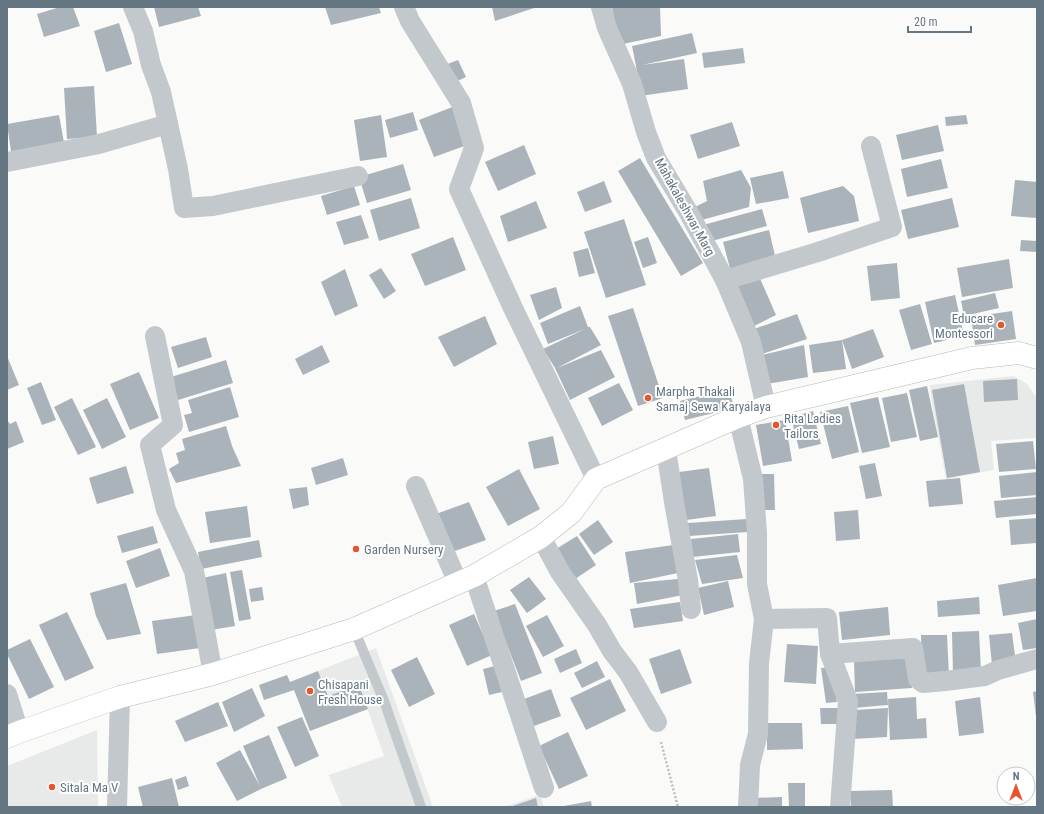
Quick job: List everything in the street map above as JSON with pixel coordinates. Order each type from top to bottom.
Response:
[{"type":"main road","points":[[13,734],[120,698],[213,674],[354,629],[466,579],[541,537],[571,513],[596,479],[738,417],[766,408],[972,358],[1019,353],[1037,358]]},
{"type":"street","points":[[132,7],[143,31],[151,66],[161,92],[178,169],[184,208],[213,206],[358,176]]},
{"type":"street","points":[[404,7],[410,21],[463,110],[474,148],[459,188],[513,308],[596,479]]},
{"type":"street","name":"Mahakaleshwar Marg","points":[[601,7],[607,28],[632,84],[646,132],[656,158],[690,215],[725,280],[751,342],[766,408]]},
{"type":"street","points":[[7,162],[99,144],[168,124]]},
{"type":"street","points":[[725,280],[818,252],[892,227],[871,146]]},
{"type":"street","points":[[155,336],[173,425],[150,445],[166,510],[194,571],[213,674]]},
{"type":"street","points":[[738,417],[753,479],[757,533],[757,584],[764,619],[759,663],[758,734],[750,766],[748,807]]},
{"type":"street","points":[[666,449],[692,609]]},
{"type":"street","points":[[416,486],[466,579],[544,788]]},
{"type":"street","points":[[541,537],[560,572],[597,625],[612,652],[628,672],[657,722]]},
{"type":"street","points":[[764,619],[827,618],[830,654],[848,701],[840,807]]},
{"type":"street","points":[[830,654],[914,648],[918,679],[923,683],[985,676],[998,670],[1037,659]]},
{"type":"street","points":[[7,694],[13,734]]},
{"type":"street","points":[[116,807],[120,698]]},
{"type":"lane","points":[[354,629],[384,701],[421,807]]},
{"type":"path","points":[[657,722],[678,807]]},
{"type":"shaded area","points":[[1014,376],[1027,384],[1037,398],[1037,438],[991,441],[994,470],[946,479],[930,385]]},
{"type":"shaded area","points":[[376,648],[433,807],[342,807],[329,775],[384,756],[359,685],[328,696],[318,671]]},
{"type":"shaded area","name":"Sitala Ma V","points":[[97,730],[98,807],[7,807],[7,766]]},
{"type":"shaded area","points":[[540,795],[544,807],[503,807]]},
{"type":"building","points":[[60,7],[73,7],[80,26],[44,37],[37,14]]},
{"type":"building","points":[[154,7],[198,7],[201,16],[159,27]]},
{"type":"building","points":[[325,7],[379,7],[381,13],[331,25]]},
{"type":"building","points":[[492,7],[537,7],[495,21]]},
{"type":"building","points":[[612,7],[660,7],[661,36],[618,45]]},
{"type":"building","points":[[119,23],[132,64],[106,72],[94,31]]},
{"type":"building","points":[[692,33],[697,53],[642,65],[684,59],[688,89],[640,96],[632,46]]},
{"type":"building","points":[[743,48],[745,63],[704,68],[702,53]]},
{"type":"building","points":[[458,60],[466,77],[453,83],[445,65]]},
{"type":"building","points":[[94,86],[97,137],[67,139],[64,88]]},
{"type":"building","points":[[455,106],[470,144],[434,157],[419,120]]},
{"type":"building","points":[[413,112],[418,130],[390,138],[385,120]]},
{"type":"building","points":[[59,115],[65,148],[12,158],[7,124]]},
{"type":"building","points":[[381,115],[387,157],[360,161],[354,120]]},
{"type":"building","points":[[966,115],[968,124],[946,126],[945,117]]},
{"type":"building","points":[[732,122],[740,146],[698,159],[690,135]]},
{"type":"building","points":[[938,125],[944,151],[902,160],[896,135]]},
{"type":"building","points":[[524,145],[536,174],[498,191],[485,162]]},
{"type":"building","points":[[640,158],[703,263],[681,276],[618,171]]},
{"type":"building","points":[[941,159],[948,188],[907,197],[901,169]]},
{"type":"building","points":[[403,164],[411,190],[367,203],[359,177]]},
{"type":"building","points":[[741,170],[751,188],[749,207],[698,221],[695,207],[707,201],[703,181]]},
{"type":"building","points":[[783,171],[789,198],[756,204],[750,178]]},
{"type":"building","points":[[1015,180],[1037,182],[1037,218],[1011,216]]},
{"type":"building","points":[[604,181],[612,202],[585,212],[577,192]]},
{"type":"building","points":[[354,186],[360,205],[327,215],[321,196]]},
{"type":"building","points":[[843,186],[854,196],[859,221],[808,233],[800,198]]},
{"type":"building","points":[[411,198],[420,228],[379,241],[370,210]]},
{"type":"building","points":[[952,198],[959,227],[908,239],[901,210]]},
{"type":"building","points":[[536,201],[547,228],[508,242],[500,216]]},
{"type":"building","points":[[762,209],[767,226],[708,242],[703,225]]},
{"type":"building","points":[[361,215],[369,238],[344,245],[336,222]]},
{"type":"building","points":[[624,219],[646,285],[606,298],[584,232]]},
{"type":"building","points":[[769,230],[776,260],[731,272],[723,242]]},
{"type":"building","points":[[453,237],[466,270],[425,286],[411,254]]},
{"type":"building","points":[[648,237],[657,263],[643,268],[634,242]]},
{"type":"building","points":[[1021,240],[1037,241],[1037,252],[1020,251]]},
{"type":"building","points":[[588,248],[595,273],[579,277],[573,252]]},
{"type":"building","points":[[1009,259],[1013,288],[962,297],[957,268]]},
{"type":"building","points":[[897,263],[900,298],[871,301],[867,266]]},
{"type":"building","points":[[381,268],[396,291],[384,299],[369,275]]},
{"type":"building","points":[[345,269],[358,306],[335,316],[321,282]]},
{"type":"building","points":[[758,274],[776,315],[754,326],[735,284]]},
{"type":"building","points":[[556,287],[562,308],[539,320],[530,295]]},
{"type":"building","points":[[995,293],[999,308],[964,316],[961,301]]},
{"type":"building","points":[[955,295],[964,336],[934,343],[925,302]]},
{"type":"building","points":[[920,304],[932,344],[911,350],[899,310]]},
{"type":"building","points":[[580,306],[588,327],[590,327],[601,345],[557,368],[601,350],[615,377],[570,400],[555,368],[543,349],[585,329],[548,344],[540,323]]},
{"type":"building","points":[[633,308],[663,398],[638,406],[608,316]]},
{"type":"building","points":[[1012,311],[1016,339],[975,345],[971,317]]},
{"type":"building","points":[[797,314],[807,339],[762,354],[751,330]]},
{"type":"building","points":[[485,316],[497,344],[454,367],[438,337]]},
{"type":"building","points":[[873,329],[884,357],[852,369],[842,340]]},
{"type":"building","points":[[206,337],[212,357],[178,368],[171,347]]},
{"type":"building","points":[[842,340],[846,369],[813,373],[809,345]]},
{"type":"building","points":[[322,345],[330,362],[303,375],[295,359]]},
{"type":"building","points":[[804,345],[808,377],[767,384],[762,355]]},
{"type":"building","points":[[7,356],[19,385],[7,390]]},
{"type":"building","points":[[226,360],[233,383],[178,400],[171,377]]},
{"type":"building","points":[[139,372],[159,418],[130,430],[110,384]]},
{"type":"building","points":[[1017,379],[1018,400],[984,402],[983,381]]},
{"type":"building","points":[[41,382],[56,420],[42,425],[27,388]]},
{"type":"building","points":[[619,383],[633,410],[602,426],[588,398]]},
{"type":"building","points":[[964,384],[980,472],[947,478],[932,390]]},
{"type":"building","points":[[927,386],[938,437],[920,441],[909,390]]},
{"type":"building","points":[[230,387],[239,417],[189,432],[184,415],[192,413],[188,400]]},
{"type":"building","points":[[729,389],[734,408],[685,420],[680,401]]},
{"type":"building","points":[[907,393],[917,437],[891,442],[882,398]]},
{"type":"building","points":[[878,397],[890,447],[862,453],[850,403]]},
{"type":"building","points":[[72,398],[96,447],[78,455],[54,407]]},
{"type":"building","points":[[107,398],[126,437],[102,449],[83,410]]},
{"type":"building","points":[[848,406],[859,452],[832,459],[820,412]]},
{"type":"building","points":[[813,411],[821,444],[799,449],[791,417]]},
{"type":"building","points":[[7,420],[10,424],[16,421],[24,442],[7,449]]},
{"type":"building","points":[[785,420],[792,461],[763,466],[756,425]]},
{"type":"building","points":[[226,426],[232,446],[241,466],[176,483],[169,469],[179,463],[176,453],[185,450],[182,439]]},
{"type":"building","points":[[553,436],[559,464],[534,469],[528,442]]},
{"type":"building","points":[[1033,441],[1036,469],[999,472],[996,444]]},
{"type":"building","points":[[343,458],[348,475],[316,485],[311,468]]},
{"type":"building","points":[[875,463],[882,496],[866,499],[859,466]]},
{"type":"building","points":[[126,466],[134,493],[97,504],[89,478]]},
{"type":"building","points":[[709,468],[716,516],[686,520],[679,472]]},
{"type":"building","points":[[519,469],[540,509],[508,526],[486,487]]},
{"type":"building","points":[[1037,472],[1037,495],[1001,498],[999,476]]},
{"type":"building","points":[[762,474],[774,474],[775,510],[762,510]]},
{"type":"building","points":[[960,478],[963,504],[929,507],[926,481]]},
{"type":"building","points":[[307,487],[309,505],[293,509],[289,489]]},
{"type":"building","points":[[1037,497],[1037,514],[996,518],[994,501]]},
{"type":"building","points":[[469,502],[486,540],[452,552],[436,514]]},
{"type":"building","points":[[247,506],[251,537],[210,543],[205,512]]},
{"type":"building","points":[[858,510],[860,539],[836,541],[834,512]]},
{"type":"building","points":[[1037,518],[1037,543],[1011,545],[1009,520]]},
{"type":"building","points":[[747,519],[748,532],[689,536],[688,523]]},
{"type":"building","points":[[598,520],[613,542],[594,555],[579,534]]},
{"type":"building","points":[[153,526],[158,543],[122,553],[117,536]]},
{"type":"building","points":[[738,534],[740,552],[692,557],[691,539]]},
{"type":"building","points":[[577,536],[596,565],[575,579],[556,549]]},
{"type":"building","points":[[259,540],[262,557],[201,569],[198,552]]},
{"type":"building","points":[[673,545],[678,573],[630,583],[625,552]]},
{"type":"building","points":[[160,548],[170,576],[136,588],[126,561]]},
{"type":"building","points":[[737,555],[743,578],[702,584],[695,560]]},
{"type":"building","points":[[242,570],[251,619],[239,621],[230,572]]},
{"type":"building","points":[[226,573],[235,626],[211,630],[202,578]]},
{"type":"building","points":[[529,577],[546,599],[527,613],[510,590]]},
{"type":"building","points":[[1037,578],[1037,611],[1003,616],[998,585]]},
{"type":"building","points":[[678,579],[683,595],[637,604],[634,583]]},
{"type":"building","points":[[728,581],[734,607],[704,615],[698,588]]},
{"type":"building","points":[[126,583],[141,634],[107,640],[96,616],[90,593]]},
{"type":"building","points":[[262,587],[264,600],[251,602],[249,589]]},
{"type":"building","points":[[979,597],[980,614],[938,617],[937,601]]},
{"type":"building","points":[[680,602],[683,621],[634,628],[630,609]]},
{"type":"building","points":[[515,604],[542,673],[521,681],[494,611]]},
{"type":"building","points":[[888,607],[890,635],[842,640],[839,612]]},
{"type":"building","points":[[67,612],[94,668],[65,681],[39,625]]},
{"type":"building","points":[[474,614],[492,655],[467,666],[449,625]]},
{"type":"building","points":[[196,615],[200,648],[157,654],[152,621]]},
{"type":"building","points":[[547,615],[564,646],[543,657],[526,626]]},
{"type":"building","points":[[1037,619],[1037,648],[1023,650],[1018,623]]},
{"type":"building","points":[[979,631],[981,672],[953,673],[952,632]]},
{"type":"building","points":[[1012,633],[1016,663],[992,665],[989,635]]},
{"type":"building","points":[[921,635],[947,635],[949,676],[922,677]]},
{"type":"building","points":[[30,639],[54,687],[29,699],[7,654],[7,650]]},
{"type":"building","points":[[787,644],[818,646],[816,684],[784,682]]},
{"type":"building","points":[[576,649],[582,663],[560,673],[554,659]]},
{"type":"building","points":[[680,649],[692,683],[661,694],[649,659]]},
{"type":"building","points":[[417,657],[435,694],[409,707],[391,670]]},
{"type":"building","points":[[910,658],[912,688],[855,692],[854,661]]},
{"type":"building","points":[[597,661],[605,677],[582,688],[574,673]]},
{"type":"building","points":[[495,666],[502,692],[489,695],[483,669]]},
{"type":"building","points":[[832,667],[837,702],[826,703],[821,668]]},
{"type":"building","points":[[318,671],[328,696],[359,685],[368,709],[310,731],[294,690],[264,700],[259,685],[287,675],[290,682]]},
{"type":"building","points":[[610,679],[626,711],[586,730],[570,698]]},
{"type":"building","points":[[252,688],[265,716],[234,732],[222,702]]},
{"type":"building","points":[[551,689],[561,716],[534,726],[524,699]]},
{"type":"building","points":[[1037,691],[1037,716],[1036,716],[1033,692]]},
{"type":"building","points":[[887,692],[888,705],[853,708],[852,694]]},
{"type":"building","points":[[916,697],[917,719],[926,718],[927,738],[890,740],[888,699]]},
{"type":"building","points":[[980,697],[984,733],[959,736],[955,701]]},
{"type":"building","points":[[218,702],[228,726],[185,742],[175,721]]},
{"type":"building","points":[[820,708],[841,708],[841,724],[821,724]]},
{"type":"building","points":[[888,708],[887,737],[853,739],[855,710]]},
{"type":"building","points":[[302,717],[319,756],[295,767],[277,727]]},
{"type":"building","points":[[767,723],[802,723],[803,749],[767,750]]},
{"type":"building","points":[[568,732],[588,776],[559,789],[539,746]]},
{"type":"building","points":[[269,735],[287,778],[237,801],[216,763],[240,750],[260,786],[243,746]]},
{"type":"building","points":[[186,776],[189,786],[178,790],[175,780]]},
{"type":"building","points":[[172,778],[179,807],[143,807],[138,787]]},
{"type":"building","points":[[788,783],[805,783],[805,807],[789,807]]},
{"type":"building","points":[[892,790],[893,807],[851,807],[850,791]]},
{"type":"building","points":[[782,797],[782,807],[753,807],[753,798]]},
{"type":"building","points":[[536,798],[538,807],[510,807]]},
{"type":"building","points":[[591,801],[592,807],[564,807],[564,806]]},
{"type":"place","name":"Educare Montessori","points":[[1001,325]]},
{"type":"place","name":"Marpha Thakali Samaj Sewa Karyalaya","points":[[648,398]]},
{"type":"place","name":"Rita Ladies Tailors","points":[[776,425]]},
{"type":"place","name":"Garden Nursery","points":[[356,549]]},
{"type":"place","name":"Chisapani Fresh House","points":[[310,691]]},
{"type":"place","name":"Sitala Ma V","points":[[52,787]]}]
